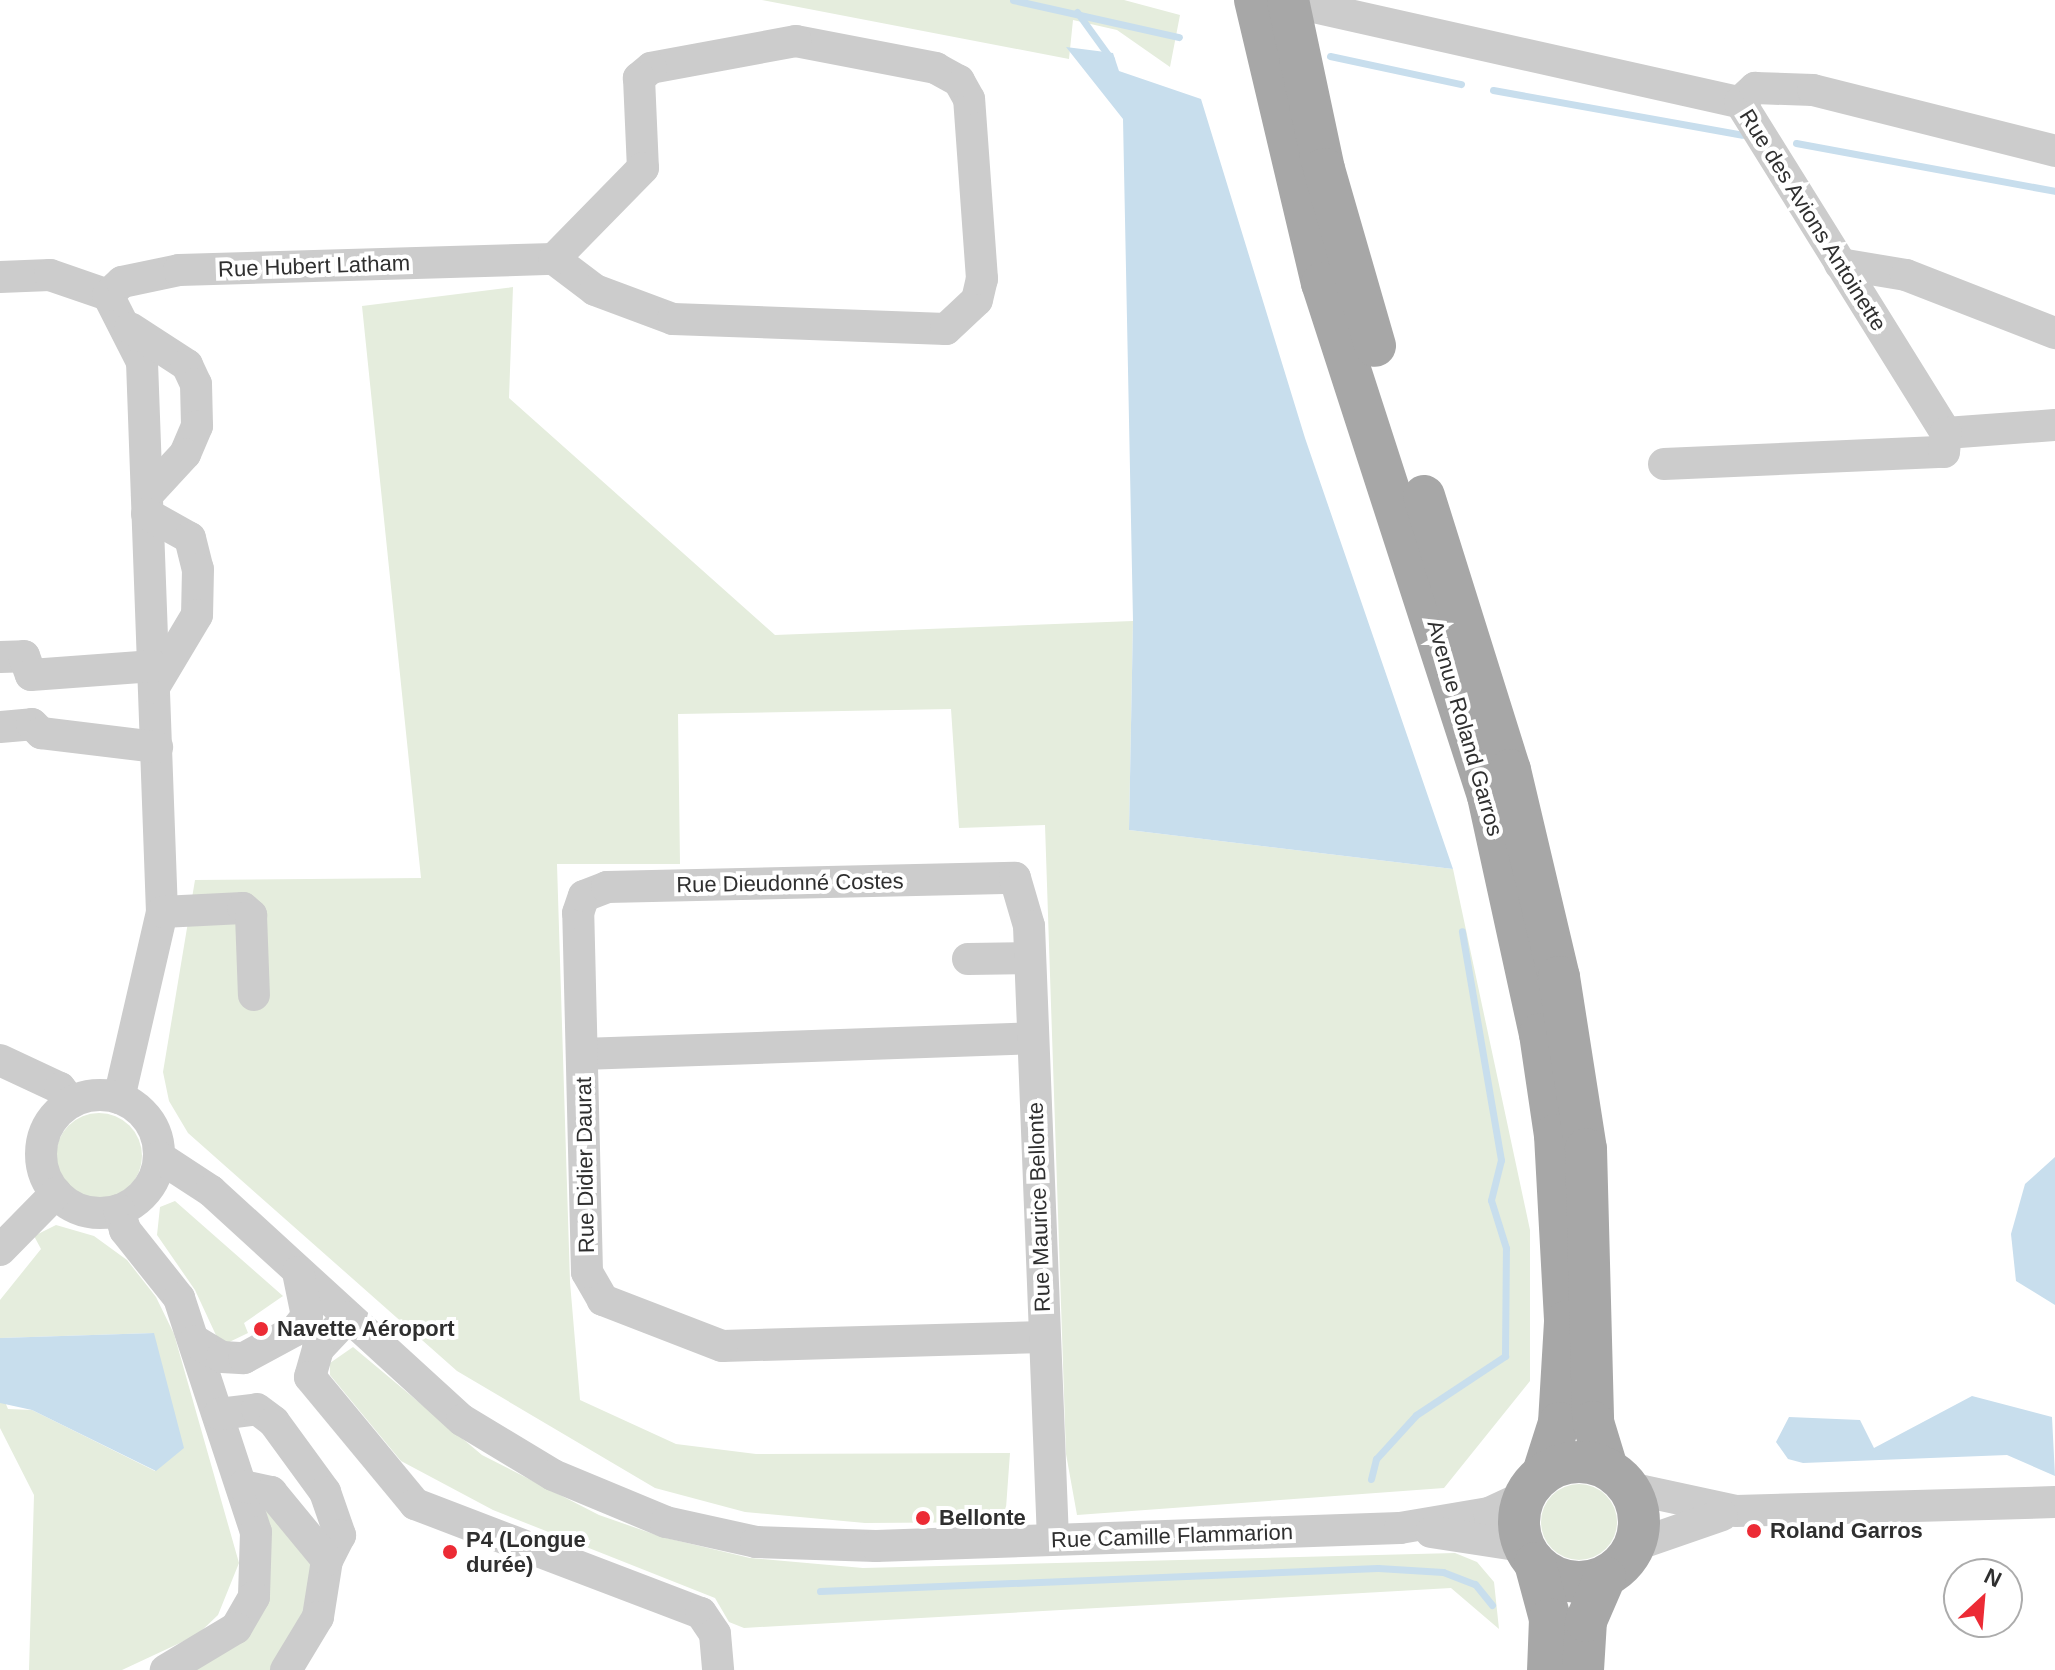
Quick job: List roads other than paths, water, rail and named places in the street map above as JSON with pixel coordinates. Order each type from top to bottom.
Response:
[{"type":"main road","name":"Avenue Roland Garros","points":[[1275,1],[1352,277],[1466,623],[1544,906],[1586,1149],[1593,1422],[1618,1478]]},
{"type":"main road","name":"Avenue Roland Garros","points":[[1275,1],[1322,283],[1488,796],[1540,1034],[1555,1135],[1565,1322],[1559,1423],[1533,1485]]},
{"type":"main road","points":[[1548,1670],[1550,1619],[1529,1555],[1533,1485],[1574,1461],[1618,1478],[1640,1515],[1636,1545],[1605,1577],[1586,1621],[1583,1670]]},
{"type":"main road","points":[[1529,1555],[1568,1582],[1605,1577]]},
{"type":"street","name":"Rue des Avions Antoinette","points":[[1275,1],[1740,102],[1946,433]]},
{"type":"street","points":[[796,41],[936,68],[959,81],[969,99],[982,279],[977,300],[946,329],[673,319],[595,290],[539,259],[643,168],[639,78],[651,68],[796,41]]},
{"type":"street","points":[[1740,102],[1755,88],[1813,90],[2055,151]]},
{"type":"street","name":"Rue Hubert Latham","points":[[108,295],[122,282],[179,270],[539,259]]},
{"type":"street","points":[[1840,264],[1906,275],[2055,333]]},
{"type":"street","points":[[0,277],[61,277],[108,295],[130,328],[142,362],[162,912],[119,1098]]},
{"type":"street","points":[[130,328],[187,365],[196,384],[197,426],[185,454],[147,504]]},
{"type":"street","points":[[1664,464],[1944,452],[1946,433],[2055,425]]},
{"type":"street","points":[[147,504],[190,538],[198,569],[197,615],[154,677]]},
{"type":"street","points":[[0,657],[24,656],[31,675],[154,677]]},
{"type":"street","points":[[0,727],[32,724],[41,733],[157,747]]},
{"type":"street","name":"Rue Dieudonné Costes","points":[[578,913],[584,896],[607,887],[1015,878]]},
{"type":"street","name":"Rue Maurice Bellonte","points":[[1015,878],[1025,899],[1030,958],[1053,1540]]},
{"type":"street","points":[[162,912],[243,908],[251,915],[254,995]]},
{"type":"street","name":"Rue Didier Daurat","points":[[578,913],[587,1272],[603,1300],[722,1346],[1044,1337]]},
{"type":"street","points":[[968,959],[1030,958]]},
{"type":"street","points":[[582,1054],[1033,1038]]},
{"type":"street","points":[[0,1060],[60,1088],[71,1102]]},
{"type":"street","points":[[119,1098],[149,1121],[159,1157],[147,1189],[119,1210],[85,1211],[56,1193],[41,1144],[71,1102],[119,1098]]},
{"type":"street","name":"Rue Camille Flammarion","points":[[159,1157],[211,1191],[462,1420],[553,1475],[666,1522],[756,1542],[876,1546],[1400,1528],[1489,1513],[1533,1485]]},
{"type":"street","points":[[0,1250],[56,1193]]},
{"type":"street","points":[[119,1210],[125,1230],[179,1298],[256,1532],[254,1597],[236,1628],[166,1670]]},
{"type":"street","points":[[195,1341],[222,1357],[244,1358],[296,1330],[307,1316],[298,1272]]},
{"type":"street","points":[[348,1317],[318,1349],[310,1377],[415,1504],[633,1592],[701,1613],[715,1634],[718,1670]]},
{"type":"street","points":[[219,1414],[257,1409],[274,1422],[325,1492],[340,1535],[327,1560],[318,1617],[286,1670]]},
{"type":"street","points":[[1618,1478],[1736,1511]]},
{"type":"street","points":[[243,1486],[271,1492],[327,1560]]},
{"type":"street","points":[[1636,1545],[1736,1511],[2055,1502]]},
{"type":"street","name":"Rue Camille Flammarion","points":[[1400,1528],[1529,1555]]},
{"type":"water","points":[[1066,47],[1113,53],[1119,71],[1201,99],[1305,438],[1453,869],[1129,830],[1133,621],[1123,119]]},
{"type":"water","points":[[2055,1157],[2055,1305],[2016,1281],[2011,1234],[2025,1184]]},
{"type":"water","points":[[154,1333],[184,1448],[156,1471],[32,1410],[0,1403],[0,1338]]},
{"type":"water","points":[[1972,1396],[2052,1417],[2055,1476],[2007,1455],[1803,1463],[1788,1459],[1776,1442],[1789,1417],[1860,1420],[1874,1448]]},
{"type":"waterway","points":[[1013,0],[1179,37]]},
{"type":"waterway","points":[[1077,12],[1111,59]]},
{"type":"waterway","points":[[1330,56],[1461,84]]},
{"type":"waterway","points":[[1493,90],[1742,135]]},
{"type":"waterway","points":[[1796,143],[2055,191]]},
{"type":"waterway","points":[[1371,1479],[1376,1459],[1416,1415],[1505,1356],[1506,1248],[1491,1200],[1501,1160],[1462,931]]},
{"type":"waterway","points":[[820,1591],[1378,1568],[1443,1572],[1475,1584],[1492,1605]]},
{"type":"place","name":"Navette Aéroport","points":[[261,1329]]},
{"type":"place","name":"Bellonte","points":[[923,1518]]},
{"type":"place","name":"Roland Garros","points":[[1754,1531]]},
{"type":"place","name":"P4 (Longue durée)","points":[[450,1552]]}]
